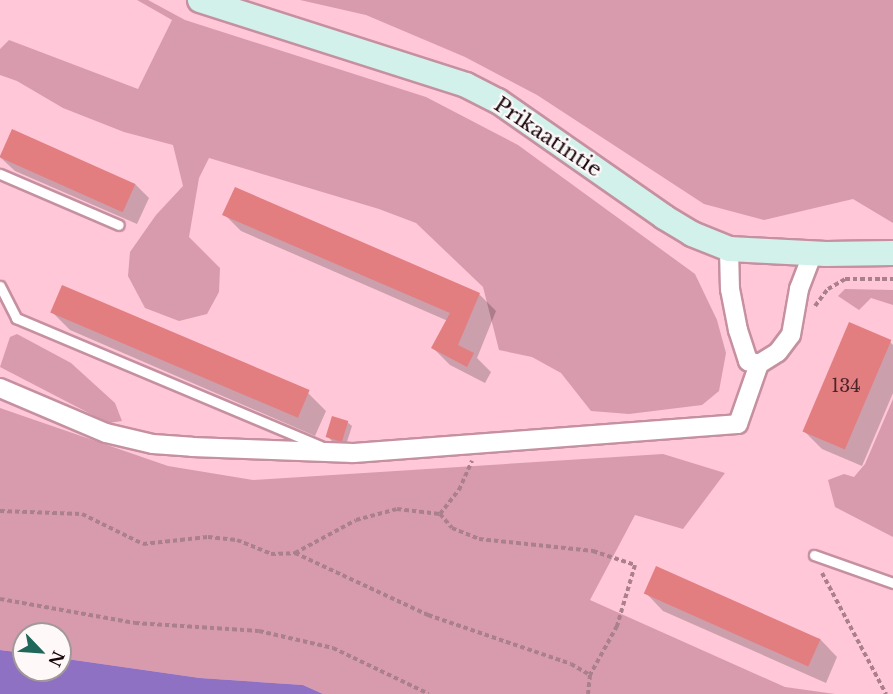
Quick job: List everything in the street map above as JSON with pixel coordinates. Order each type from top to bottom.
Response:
[{"type":"street","name":"Prikaatintie","points":[[200,0],[466,85],[498,101],[664,217],[692,234],[729,249],[813,253],[893,253]]},
{"type":"street","points":[[729,249],[730,289],[738,330],[748,361],[759,364]]},
{"type":"street","points":[[0,388],[106,433],[153,444],[353,453],[738,424],[759,364],[778,352],[791,335],[799,289],[813,253]]},
{"type":"lane","points":[[0,174],[119,225]]},
{"type":"lane","points":[[0,286],[16,318],[333,452]]},
{"type":"lane","points":[[814,555],[893,583]]},
{"type":"path","points":[[813,308],[828,289],[845,279],[893,279]]},
{"type":"path","points":[[440,514],[459,490],[480,444]]},
{"type":"path","points":[[0,511],[82,514],[143,544],[208,537],[237,540],[271,554],[295,553],[356,520],[397,509],[440,514],[452,528],[479,539],[530,546],[593,550],[635,566],[617,626],[591,675],[588,694]]},
{"type":"path","points":[[295,553],[428,615],[571,664],[591,675]]},
{"type":"path","points":[[814,555],[826,584],[886,694]]},
{"type":"path","points":[[0,599],[135,623],[259,631],[333,648],[429,694]]},
{"type":"shaded area","points":[[137,0],[148,0],[185,20],[426,97],[518,145],[695,274],[717,320],[726,353],[719,391],[702,405],[629,414],[591,411],[561,373],[532,357],[499,350],[483,287],[416,223],[379,209],[209,158],[199,178],[189,237],[220,268],[219,292],[207,314],[179,321],[145,308],[128,276],[130,252],[156,215],[183,186],[173,145],[124,132],[63,108],[17,81],[0,75],[0,49],[9,40],[138,89],[172,20]]},
{"type":"shaded area","points":[[300,0],[893,0],[893,223],[853,199],[764,220],[704,204],[537,95],[465,57],[366,15]]},
{"type":"shaded area","points":[[845,289],[893,290],[893,305],[871,298],[859,310],[838,296]]},
{"type":"shaded area","points":[[17,334],[71,363],[115,403],[122,421],[108,423],[0,367],[10,337]]},
{"type":"shaded area","points":[[893,399],[893,537],[835,507],[828,480],[844,474],[854,477],[865,464]]},
{"type":"shaded area","points":[[0,408],[168,466],[253,480],[663,454],[725,473],[683,529],[635,515],[590,600],[785,687],[835,694],[323,694],[303,685],[200,678],[72,660],[72,622],[12,622],[12,652],[0,650]]},
{"type":"shaded area","points":[[0,650],[12,652],[12,682],[72,682],[72,660],[200,678],[303,685],[323,694],[0,694]]},
{"type":"building","points":[[12,129],[135,184],[123,212],[0,158]]},
{"type":"building","points":[[235,187],[480,293],[458,345],[474,353],[467,367],[431,348],[450,313],[222,215]]},
{"type":"building","points":[[62,285],[310,390],[298,418],[50,313]]},
{"type":"building","points":[[849,322],[891,340],[845,450],[803,432]]},
{"type":"building","points":[[332,416],[348,421],[342,442],[326,437]]},
{"type":"building","points":[[656,566],[820,639],[808,667],[644,593]]}]
